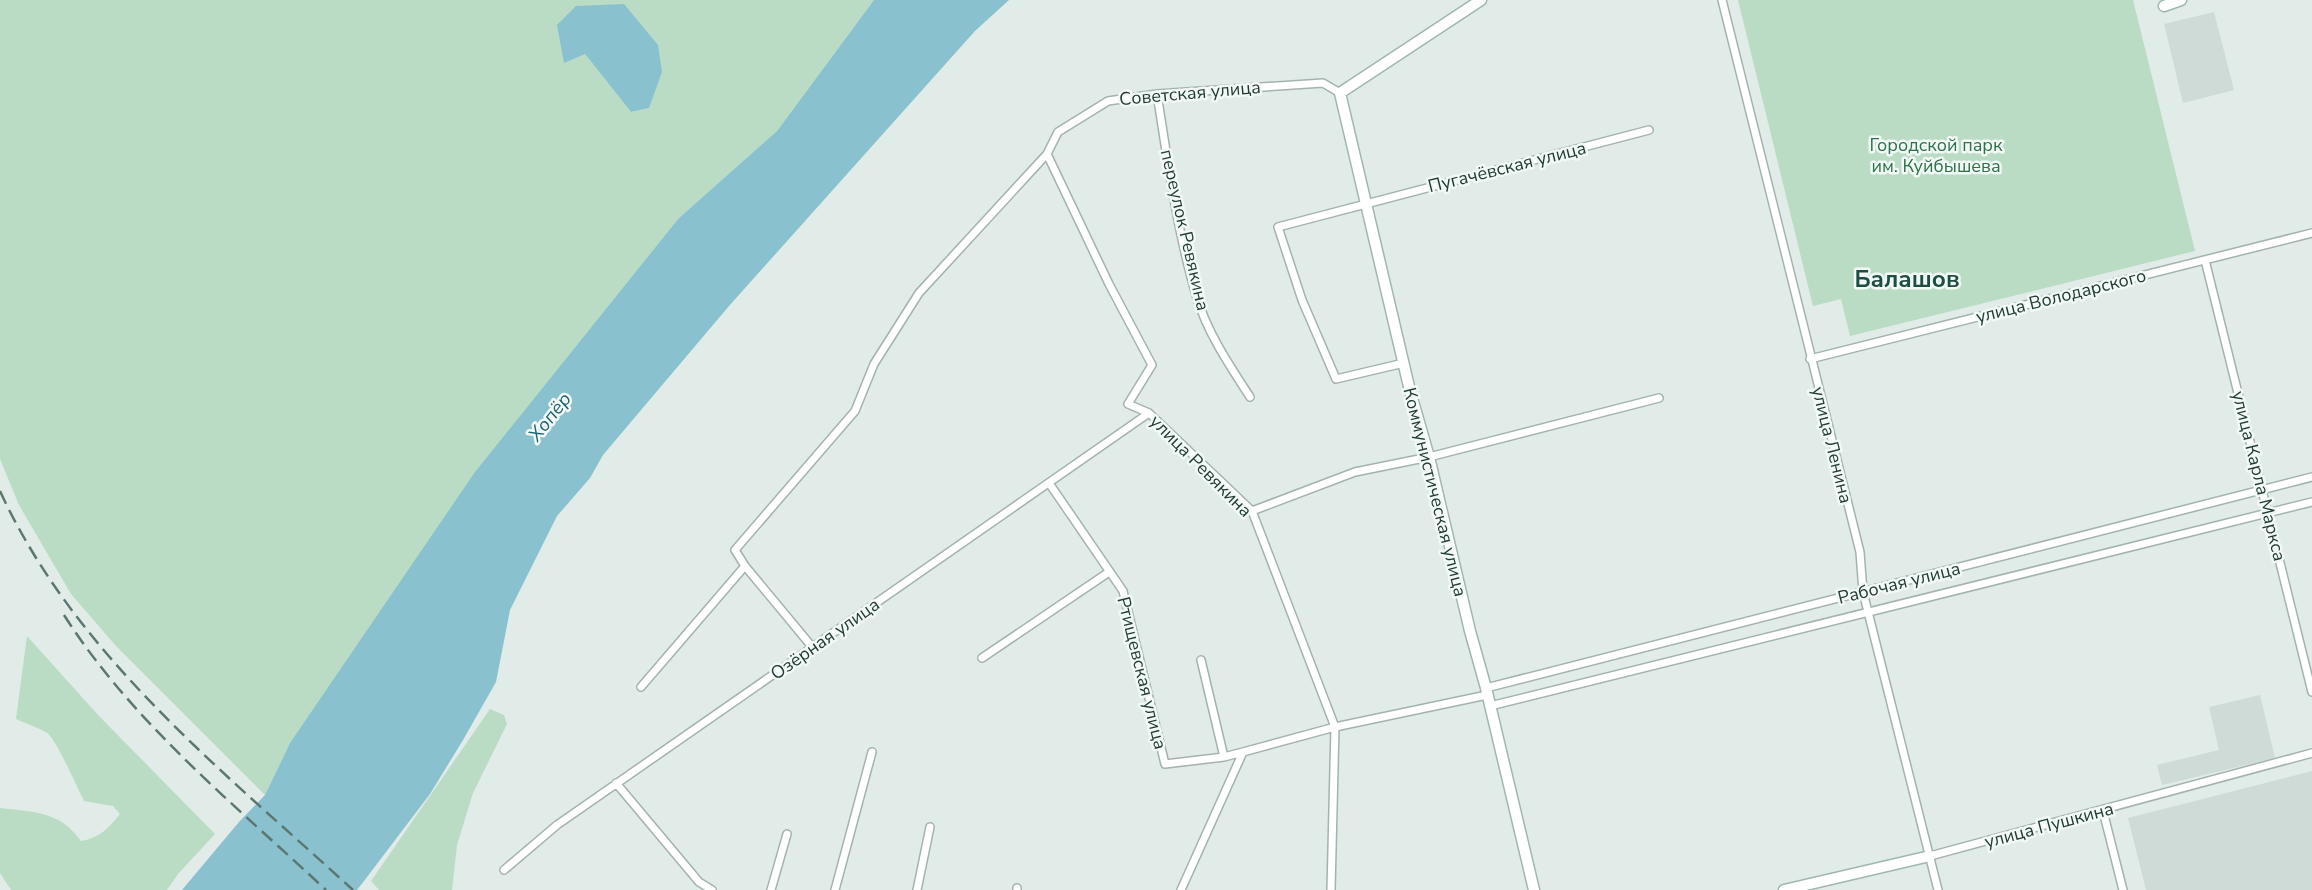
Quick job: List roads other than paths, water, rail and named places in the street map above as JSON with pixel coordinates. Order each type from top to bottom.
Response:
[{"type":"street","points":[[1340,93],[1481,0]]},
{"type":"street","name":"улица Ленина","points":[[1722,0],[1860,552],[1863,592],[1938,890]]},
{"type":"street","points":[[2164,6],[2181,0]]},
{"type":"street","name":"Советская улица","points":[[745,566],[735,550],[855,411],[874,365],[919,293],[1047,154],[1058,132],[1108,101],[1157,94],[1323,83],[1340,93]]},
{"type":"street","name":"Коммунистическая улица","points":[[1340,93],[1534,890]]},
{"type":"street","name":"переулок Ревякина","points":[[1157,94],[1172,188],[1198,300],[1225,359],[1250,397]]},
{"type":"street","name":"Пугачёвская улица","points":[[1404,363],[1336,379],[1302,300],[1278,227],[1649,130]]},
{"type":"street","name":"улица Ревякина","points":[[1047,154],[1109,284],[1152,365],[1128,404],[1149,413],[1252,511],[1335,727],[1331,890]]},
{"type":"street","name":"улица Володарского","points":[[1810,359],[2312,233]]},
{"type":"street","name":"улица Карла Маркса","points":[[2205,260],[2312,692]]},
{"type":"street","points":[[1252,511],[1355,472],[1429,457],[1659,398]]},
{"type":"street","name":"Озёрная улица","points":[[504,870],[557,825],[616,783],[1149,413]]},
{"type":"street","name":"Рабочая улица","points":[[1488,696],[1863,592],[2312,477]]},
{"type":"street","name":"Ртищевская улица","points":[[1049,483],[1123,591],[1165,764],[1224,757],[1335,727],[1488,696]]},
{"type":"street","name":"Рабочая улица","points":[[1488,696],[1869,614],[2312,502]]},
{"type":"street","points":[[641,687],[745,566],[813,648]]},
{"type":"street","points":[[982,658],[1109,572]]},
{"type":"street","points":[[1201,660],[1224,757]]},
{"type":"street","points":[[835,890],[872,752]]},
{"type":"street","points":[[1181,890],[1243,752]]},
{"type":"street","name":"улица Пушкина","points":[[1784,890],[1930,856],[2312,753]]},
{"type":"street","points":[[616,783],[707,889]]},
{"type":"street","points":[[2103,811],[2123,890]]},
{"type":"street","points":[[917,890],[930,827]]},
{"type":"street","points":[[771,890],[786,834]]},
{"type":"water","name":"Хопёр","points":[[874,0],[1009,0],[975,31],[729,306],[603,455],[590,478],[557,516],[510,610],[496,682],[430,794],[364,881],[357,890],[182,890],[265,795],[290,743],[475,472],[679,218],[777,131]]},
{"type":"water","points":[[624,4],[658,45],[662,72],[649,108],[631,112],[585,54],[564,63],[557,25],[576,6]]},
{"type":"railway","points":[[0,491],[32,551],[69,606],[111,658],[204,755],[353,890]]},
{"type":"railway","points":[[64,615],[91,654],[153,726],[326,890]]},
{"type":"district","name":"Балашов","points":[[1907,279]]},
{"type":"park label","name":"Городской парк им. Куйбышева","points":[[1936,155]]}]
